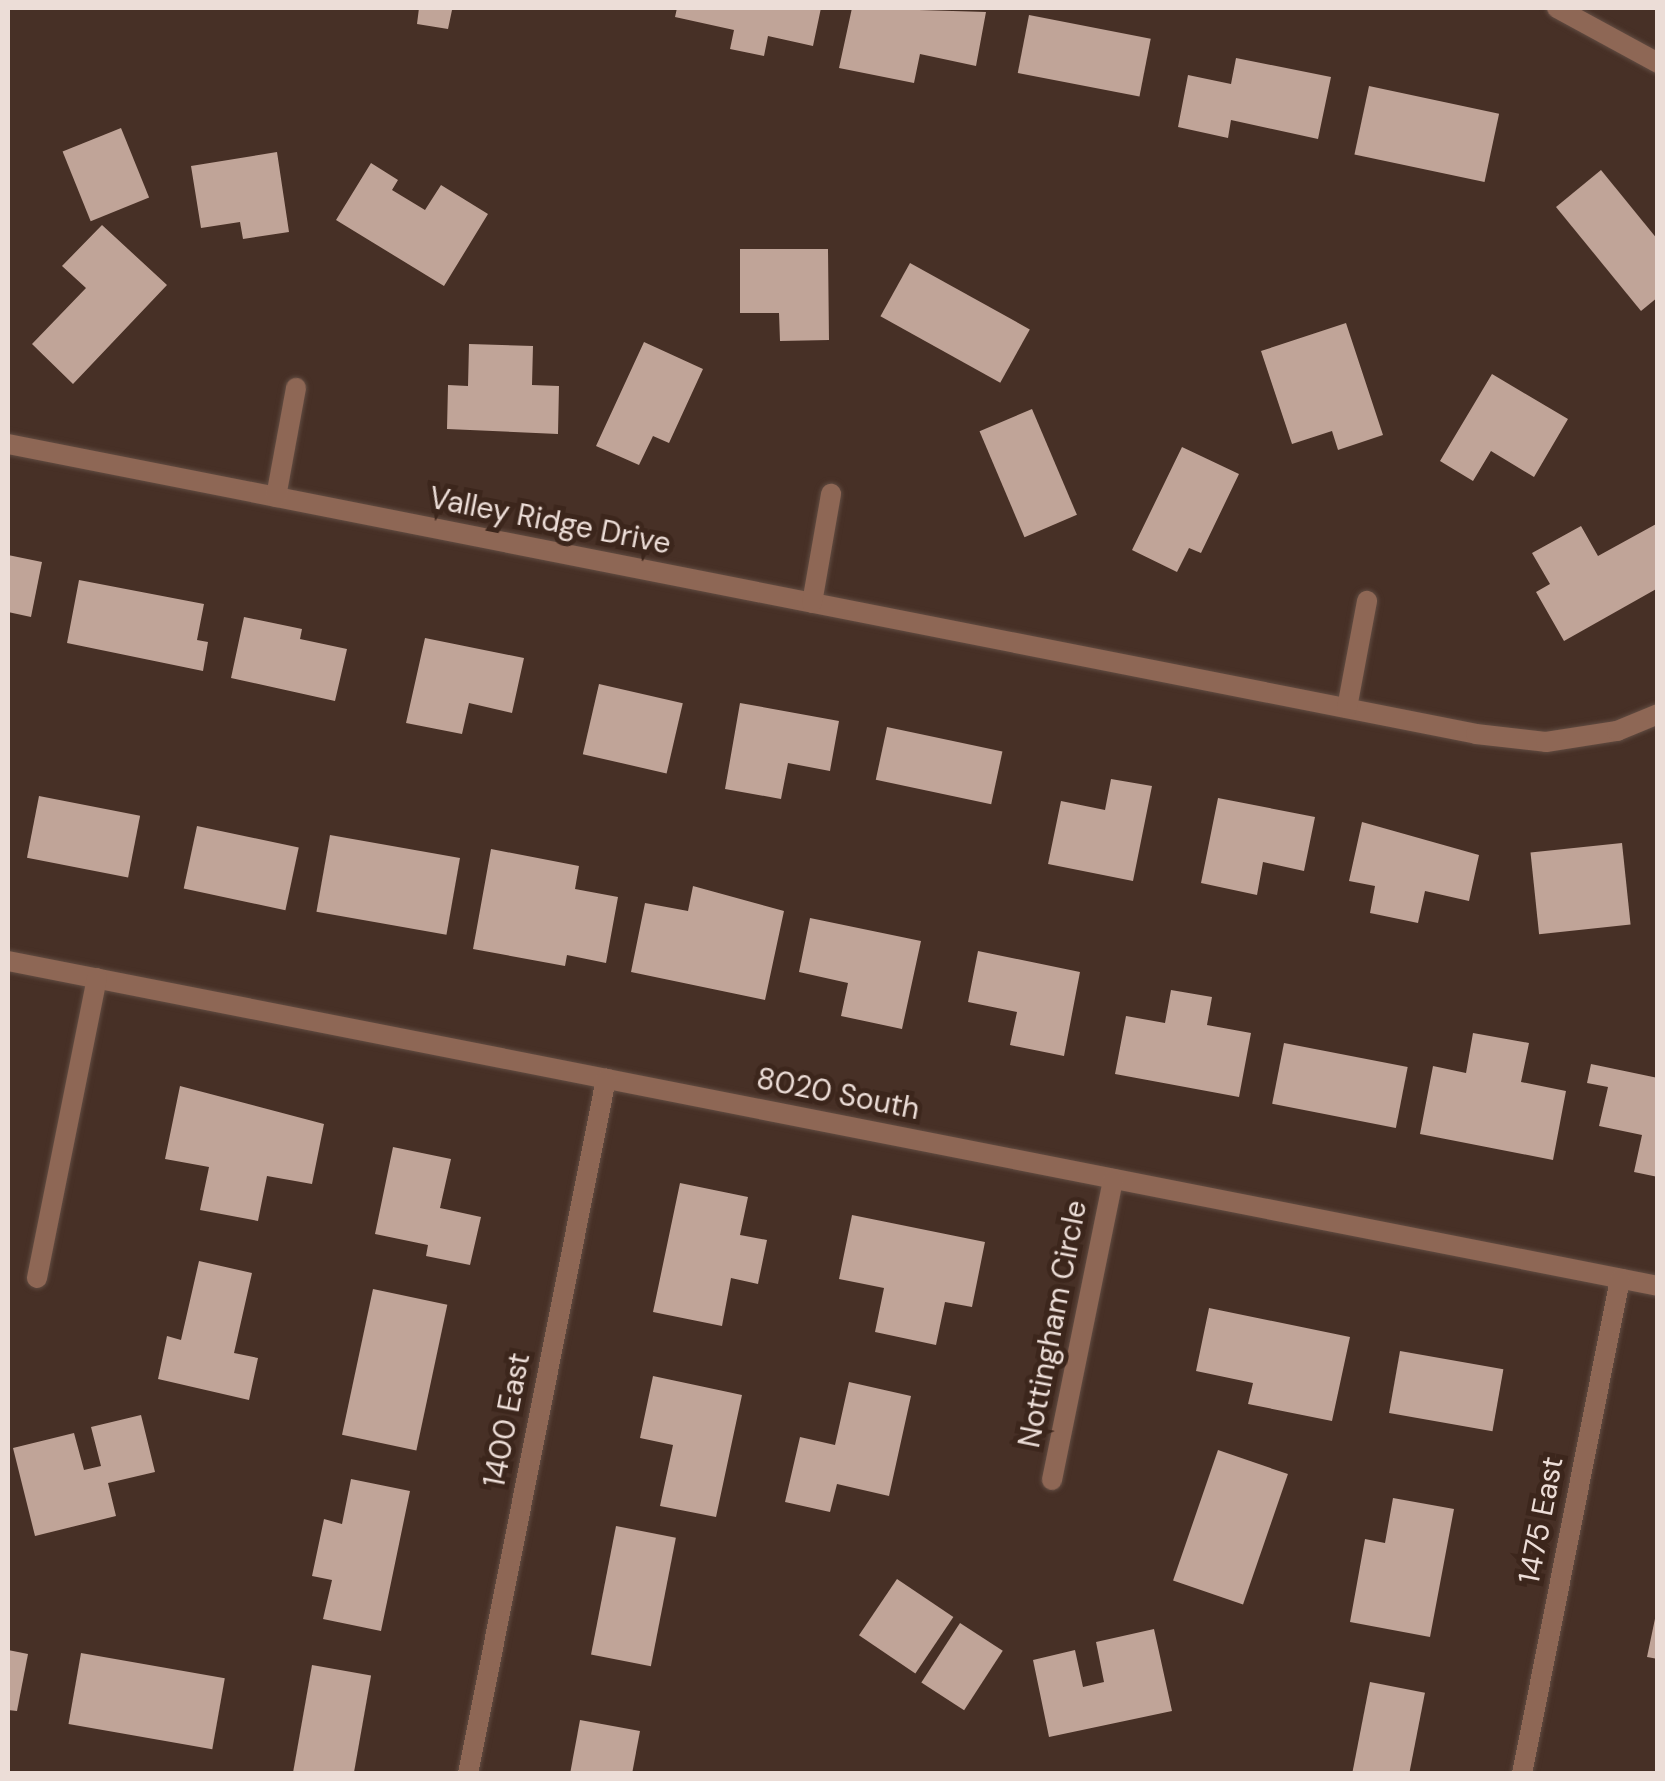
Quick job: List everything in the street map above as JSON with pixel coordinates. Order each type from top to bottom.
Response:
[{"type":"street","points":[[1557,8],[1658,63]]},
{"type":"street","points":[[276,497],[296,388]]},
{"type":"street","name":"Valley Ridge Drive","points":[[8,444],[1347,708],[1546,742],[1617,731],[1658,714]]},
{"type":"street","points":[[812,603],[831,494]]},
{"type":"street","points":[[1347,708],[1367,601]]},
{"type":"street","name":"8020 South","points":[[8,960],[1658,1286]]},
{"type":"street","points":[[37,1278],[97,978]]},
{"type":"street","name":"1400 East","points":[[468,1774],[606,1079]]},
{"type":"street","name":"Nottingham Circle","points":[[1052,1480],[1113,1179]]},
{"type":"street","name":"1475 East","points":[[1522,1774],[1620,1279]]},
{"type":"building","points":[[419,8],[471,8],[452,10],[448,29],[417,24]]},
{"type":"building","points":[[677,8],[821,8],[813,46],[768,36],[764,56],[730,49],[734,30],[675,17]]},
{"type":"building","points":[[852,8],[986,12],[976,66],[920,54],[914,83],[839,68]]},
{"type":"building","points":[[1029,15],[1151,39],[1139,97],[1018,73]]},
{"type":"building","points":[[1236,58],[1331,77],[1318,139],[1231,120],[1228,138],[1178,127],[1188,75],[1231,84]]},
{"type":"building","points":[[1369,86],[1499,114],[1485,182],[1354,154]]},
{"type":"building","points":[[121,128],[149,198],[91,221],[63,152]]},
{"type":"building","points":[[277,152],[289,232],[243,239],[240,222],[201,228],[191,166]]},
{"type":"building","points":[[371,163],[398,180],[392,190],[425,210],[441,185],[488,214],[444,286],[336,220]]},
{"type":"building","points":[[1601,170],[1658,240],[1658,297],[1641,311],[1556,207]]},
{"type":"building","points":[[102,225],[167,285],[73,384],[32,344],[86,288],[62,266]]},
{"type":"building","points":[[740,249],[828,249],[829,340],[780,341],[779,313],[740,313]]},
{"type":"building","points":[[910,263],[1030,329],[1000,383],[880,316]]},
{"type":"building","points":[[1346,323],[1383,435],[1338,450],[1332,431],[1292,444],[1261,351]]},
{"type":"building","points":[[644,342],[703,369],[669,443],[653,436],[639,465],[596,446]]},
{"type":"building","points":[[469,344],[533,346],[532,385],[559,386],[558,434],[447,429],[448,385],[468,386]]},
{"type":"building","points":[[1492,374],[1568,419],[1534,477],[1491,451],[1473,481],[1440,461]]},
{"type":"building","points":[[1032,409],[1077,515],[1024,537],[980,431]]},
{"type":"building","points":[[1182,447],[1239,474],[1201,553],[1189,548],[1177,572],[1132,550]]},
{"type":"building","points":[[1658,523],[1658,588],[1564,641],[1536,592],[1550,584],[1532,553],[1581,526],[1598,556]]},
{"type":"building","points":[[8,555],[42,562],[31,617],[8,612]]},
{"type":"building","points":[[79,580],[204,604],[197,640],[208,642],[203,671],[67,643]]},
{"type":"building","points":[[244,617],[302,629],[300,639],[347,649],[335,701],[231,678]]},
{"type":"building","points":[[425,638],[524,658],[512,713],[469,703],[462,734],[406,723]]},
{"type":"building","points":[[599,684],[683,703],[667,774],[583,754]]},
{"type":"building","points":[[740,703],[839,721],[830,771],[788,763],[781,799],[725,789]]},
{"type":"building","points":[[887,727],[1002,752],[991,804],[876,780]]},
{"type":"building","points":[[1111,779],[1152,786],[1133,881],[1048,864],[1061,801],[1105,810]]},
{"type":"building","points":[[39,796],[140,816],[128,877],[27,858]]},
{"type":"building","points":[[1218,798],[1315,817],[1304,871],[1263,862],[1257,895],[1201,883]]},
{"type":"building","points":[[1362,822],[1479,855],[1469,901],[1425,891],[1418,923],[1370,913],[1375,886],[1349,881]]},
{"type":"building","points":[[197,826],[299,848],[285,910],[184,889]]},
{"type":"building","points":[[330,835],[460,858],[446,935],[316,912]]},
{"type":"building","points":[[1622,843],[1631,925],[1539,934],[1531,853]]},
{"type":"building","points":[[491,849],[579,866],[575,889],[618,897],[606,963],[567,955],[565,966],[473,949]]},
{"type":"building","points":[[693,886],[784,911],[765,1000],[631,972],[645,903],[688,911]]},
{"type":"building","points":[[810,918],[921,941],[902,1029],[841,1016],[848,983],[799,972]]},
{"type":"building","points":[[978,951],[1080,972],[1064,1056],[1010,1045],[1017,1012],[968,1002]]},
{"type":"building","points":[[1171,990],[1212,997],[1207,1025],[1251,1033],[1239,1097],[1115,1074],[1126,1016],[1165,1023]]},
{"type":"building","points":[[1473,1033],[1529,1043],[1521,1082],[1566,1091],[1553,1160],[1420,1134],[1433,1066],[1466,1073]]},
{"type":"building","points":[[1284,1043],[1408,1067],[1396,1128],[1272,1104]]},
{"type":"building","points":[[1591,1064],[1658,1078],[1658,1177],[1634,1172],[1642,1135],[1599,1126],[1608,1087],[1587,1083]]},
{"type":"building","points":[[180,1086],[324,1124],[312,1184],[267,1176],[258,1221],[200,1210],[209,1167],[165,1159]]},
{"type":"building","points":[[393,1147],[451,1159],[440,1208],[481,1217],[470,1265],[426,1256],[428,1245],[375,1234]]},
{"type":"building","points":[[680,1183],[748,1197],[740,1235],[767,1240],[758,1284],[731,1278],[722,1326],[653,1312]]},
{"type":"building","points":[[852,1215],[985,1242],[972,1307],[945,1302],[936,1345],[875,1332],[884,1288],[839,1279]]},
{"type":"building","points":[[199,1261],[252,1273],[234,1353],[258,1358],[249,1400],[158,1379],[167,1336],[181,1340]]},
{"type":"building","points":[[373,1289],[447,1305],[416,1451],[342,1435]]},
{"type":"building","points":[[1209,1308],[1350,1337],[1332,1421],[1248,1404],[1253,1383],[1196,1371]]},
{"type":"building","points":[[1400,1351],[1503,1369],[1492,1431],[1389,1413]]},
{"type":"building","points":[[653,1376],[742,1395],[716,1517],[660,1506],[673,1445],[640,1438]]},
{"type":"building","points":[[849,1382],[911,1396],[889,1496],[837,1484],[830,1512],[785,1502],[800,1437],[835,1445]]},
{"type":"building","points":[[141,1415],[155,1472],[108,1483],[116,1516],[35,1536],[13,1448],[74,1433],[84,1470],[101,1466],[91,1427]]},
{"type":"building","points":[[1218,1450],[1288,1474],[1243,1605],[1173,1580]]},
{"type":"building","points":[[351,1479],[410,1491],[381,1631],[323,1619],[332,1580],[312,1576],[324,1519],[342,1524]]},
{"type":"building","points":[[1393,1498],[1454,1509],[1430,1637],[1350,1622],[1365,1539],[1385,1543]]},
{"type":"building","points":[[616,1526],[676,1538],[651,1666],[591,1655]]},
{"type":"building","points":[[897,1579],[953,1617],[915,1673],[859,1635]]},
{"type":"building","points":[[1658,1614],[1658,1659],[1647,1657]]},
{"type":"building","points":[[960,1623],[1003,1651],[964,1710],[921,1683]]},
{"type":"building","points":[[1154,1629],[1172,1711],[1049,1737],[1033,1660],[1075,1650],[1083,1687],[1104,1682],[1096,1642]]},
{"type":"building","points":[[8,1650],[28,1654],[17,1711],[8,1710]]},
{"type":"building","points":[[81,1653],[225,1678],[212,1749],[68,1724]]},
{"type":"building","points":[[312,1665],[371,1675],[354,1774],[293,1774]]},
{"type":"building","points":[[1370,1682],[1425,1693],[1409,1774],[1352,1774]]},
{"type":"building","points":[[580,1720],[640,1731],[632,1774],[570,1774]]}]
